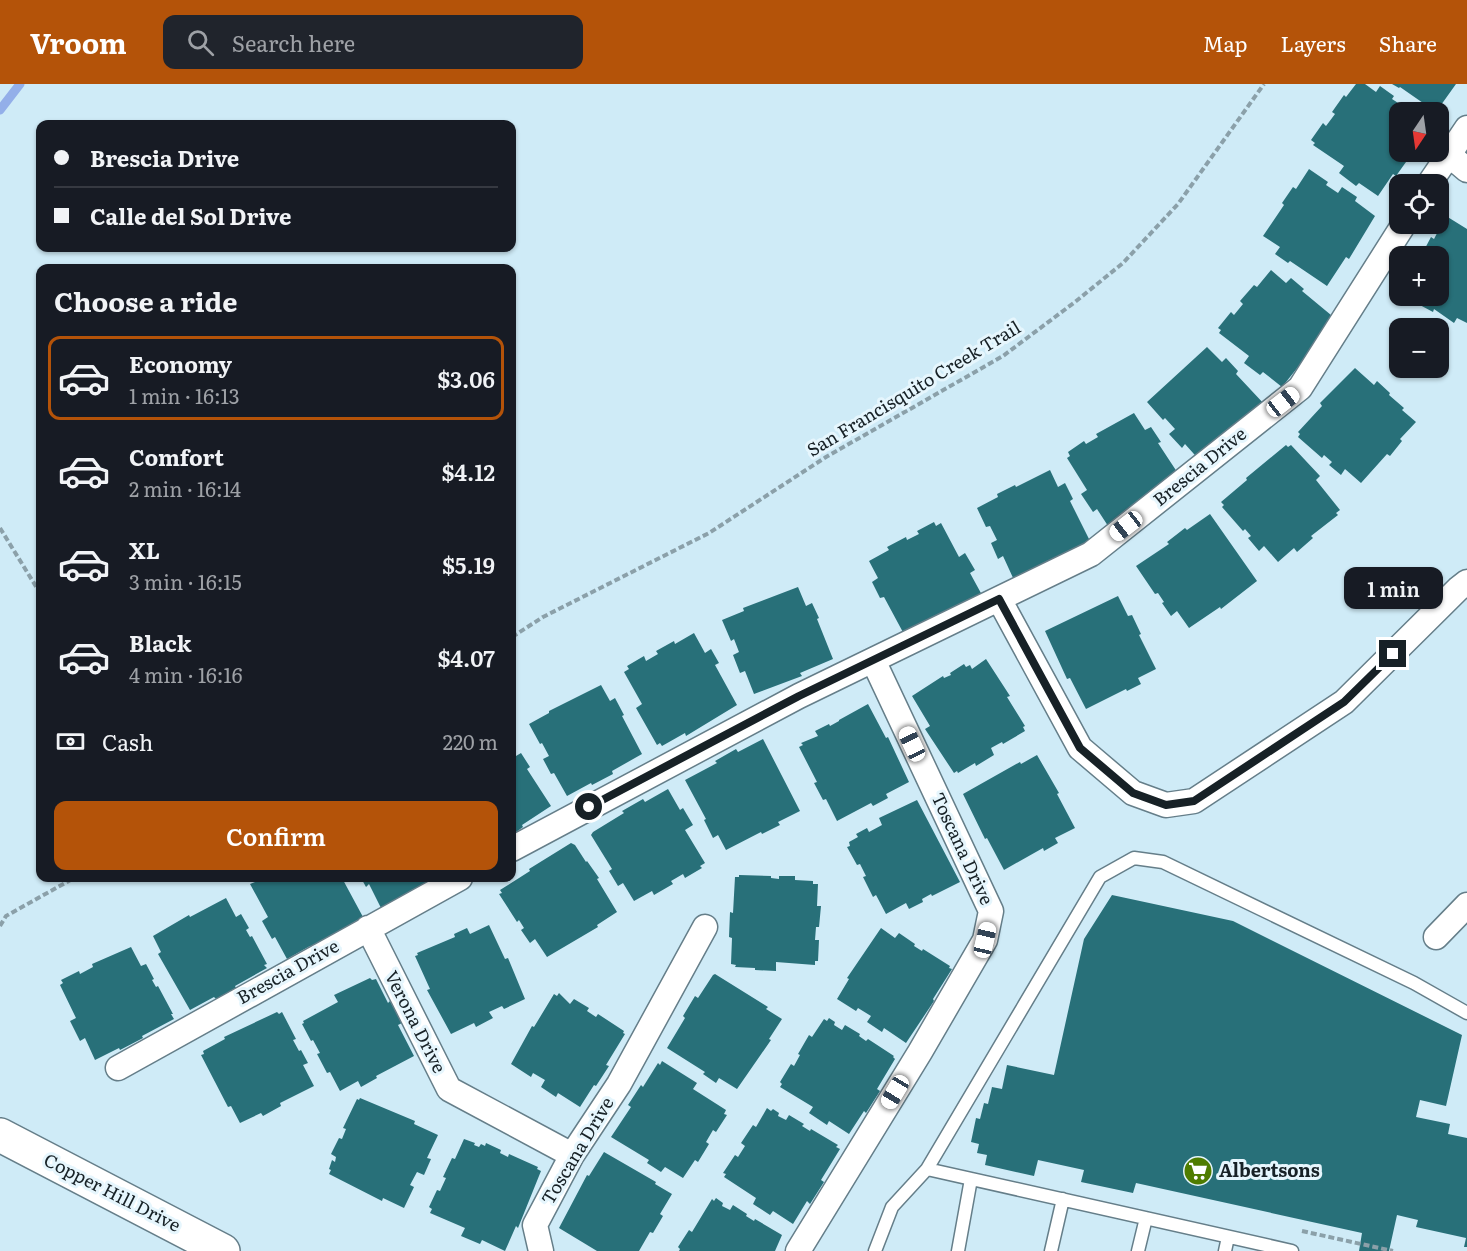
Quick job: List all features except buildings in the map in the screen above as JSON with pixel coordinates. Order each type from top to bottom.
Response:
[{"type":"main road","name":"Copper Hill Drive","points":[[0,1135],[223,1251]]},
{"type":"street","points":[[1449,153],[1467,129]]},
{"type":"street","points":[[1449,155],[1467,170]]},
{"type":"street","name":"Brescia Drive","points":[[516,847],[799,696],[1091,554],[1300,388],[1398,234]]},
{"type":"street","points":[[999,599],[1080,748],[1133,793],[1166,805],[1194,801],[1344,702],[1467,582]]},
{"type":"street","name":"Toscana Drive","points":[[798,1251],[920,1052],[985,940],[991,911],[873,660]]},
{"type":"street","name":"Brescia Drive","points":[[118,1068],[453,882]]},
{"type":"street","points":[[1436,937],[1467,906]]},
{"type":"street","name":"Toscana Drive","points":[[541,1251],[535,1225],[572,1155],[619,1084],[705,927]]},
{"type":"street","name":"Verona Drive","points":[[368,928],[449,1089],[572,1155]]},
{"type":"lane","points":[[875,1251],[892,1207],[927,1169],[1100,877],[1134,858],[1163,862],[1414,983],[1467,1013]]},
{"type":"lane","points":[[927,1169],[1292,1251]]},
{"type":"lane","points":[[958,1251],[971,1179]]},
{"type":"lane","points":[[1051,1251],[1063,1200]]},
{"type":"lane","points":[[1138,1251],[1146,1218]]},
{"type":"lane","points":[[1225,1251],[1228,1237]]},
{"type":"path","name":"San Francisquito Creek Trail","points":[[516,634],[543,617],[709,533],[826,457],[1003,356],[1123,263],[1178,204],[1264,84]]},
{"type":"path","points":[[0,528],[36,586]]},
{"type":"path","points":[[0,926],[6,916],[67,882]]},
{"type":"waterway","points":[[0,110],[20,84]]},
{"type":"place","name":"Albertsons","points":[[1198,1171]]},
{"type":"route","points":[[589,807],[799,696],[999,599],[1080,748],[1133,793],[1166,805],[1194,801],[1344,702],[1393,654]]}]
